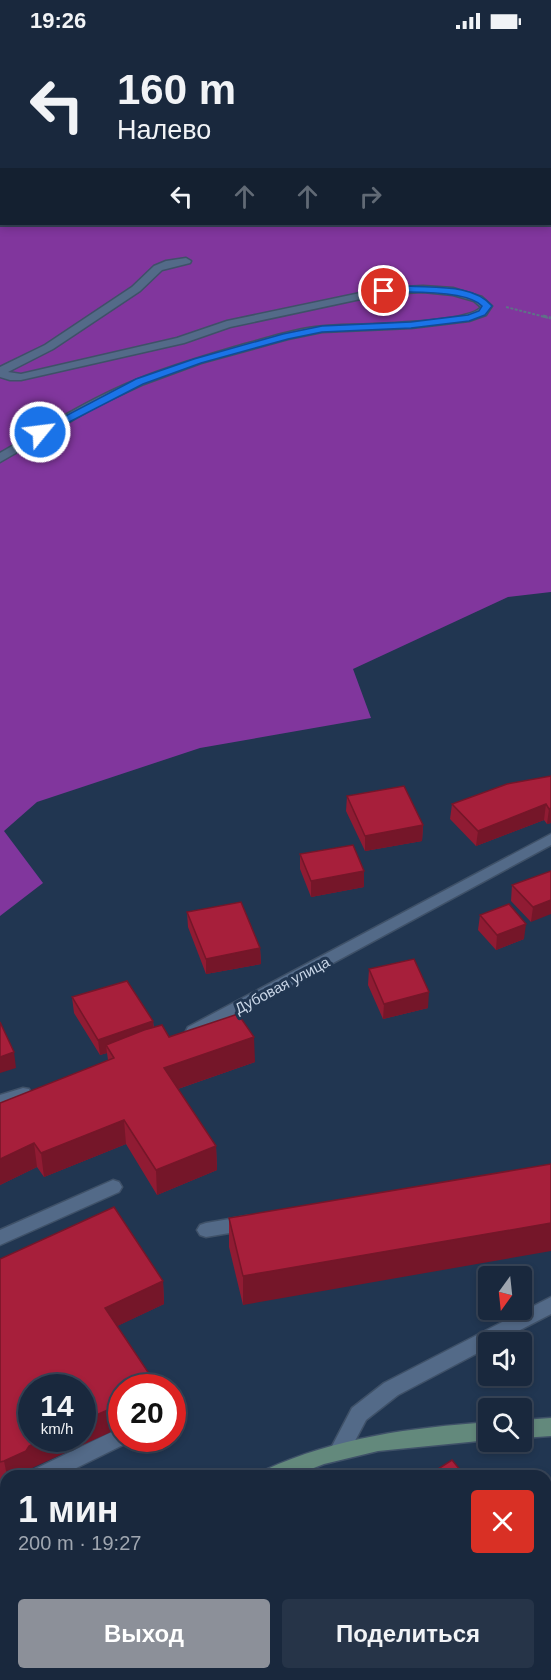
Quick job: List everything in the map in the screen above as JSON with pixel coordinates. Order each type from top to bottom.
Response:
[{"type":"main road","points":[[532,1428],[551,1427]]},
{"type":"main road","points":[[288,1470],[340,1450],[396,1439],[478,1432]]},
{"type":"street","points":[[0,458],[93,404],[140,381],[197,361],[287,336],[322,329],[411,325],[469,318],[482,313],[487,306],[480,299],[462,294],[408,289],[384,291],[227,324],[180,341],[5,380],[3,370],[9,365],[49,347],[136,289],[158,268],[170,263],[186,261]]},
{"type":"street","name":"Дубовая улица","points":[[179,1037],[189,1034],[298,977],[551,839]]},
{"type":"street","points":[[0,1102],[43,1086]]},
{"type":"street","points":[[0,1238],[113,1187]]},
{"type":"street","points":[[206,1230],[263,1220]]},
{"type":"street","points":[[340,1450],[359,1414],[392,1389],[551,1305]]},
{"type":"street","points":[[52,1470],[108,1443]]},
{"type":"path","points":[[487,306],[510,308],[551,318]]},
{"type":"shaded area","points":[[0,225],[551,225],[551,592],[508,597],[353,669],[371,718],[200,748],[37,802],[4,831],[43,883],[0,916]]},
{"type":"building","points":[[551,776],[551,808],[549,809],[546,804],[478,831],[452,804],[507,784]]},
{"type":"building","points":[[404,786],[423,825],[365,836],[347,796]]},
{"type":"building","points":[[353,845],[364,871],[311,881],[300,854]]},
{"type":"building","points":[[551,871],[551,900],[533,907],[512,885]]},
{"type":"building","points":[[241,902],[260,948],[206,959],[187,912]]},
{"type":"building","points":[[509,904],[526,924],[497,935],[480,915]]},
{"type":"building","points":[[414,959],[429,992],[384,1004],[369,969]]},
{"type":"building","points":[[127,981],[153,1021],[98,1040],[72,997]]},
{"type":"building","points":[[238,1014],[254,1037],[164,1068],[216,1146],[156,1170],[124,1120],[41,1153],[34,1143],[0,1159],[0,1103],[114,1058],[106,1045],[144,1030],[162,1025],[169,1037]]},
{"type":"building","points":[[0,1022],[14,1052],[0,1057]]},
{"type":"building","points":[[551,1164],[551,1223],[243,1276],[229,1218]]},
{"type":"building","points":[[114,1207],[163,1281],[105,1308],[149,1374],[108,1374],[108,1410],[96,1415],[96,1374],[18,1374],[18,1452],[24,1452],[0,1462],[0,1259]]},
{"type":"building","points":[[452,1460],[460,1470],[436,1470]]},
{"type":"route","points":[[40,432],[140,381],[197,361],[287,336],[322,329],[411,325],[469,318],[482,313],[487,306],[480,299],[437,290],[384,291]]}]
